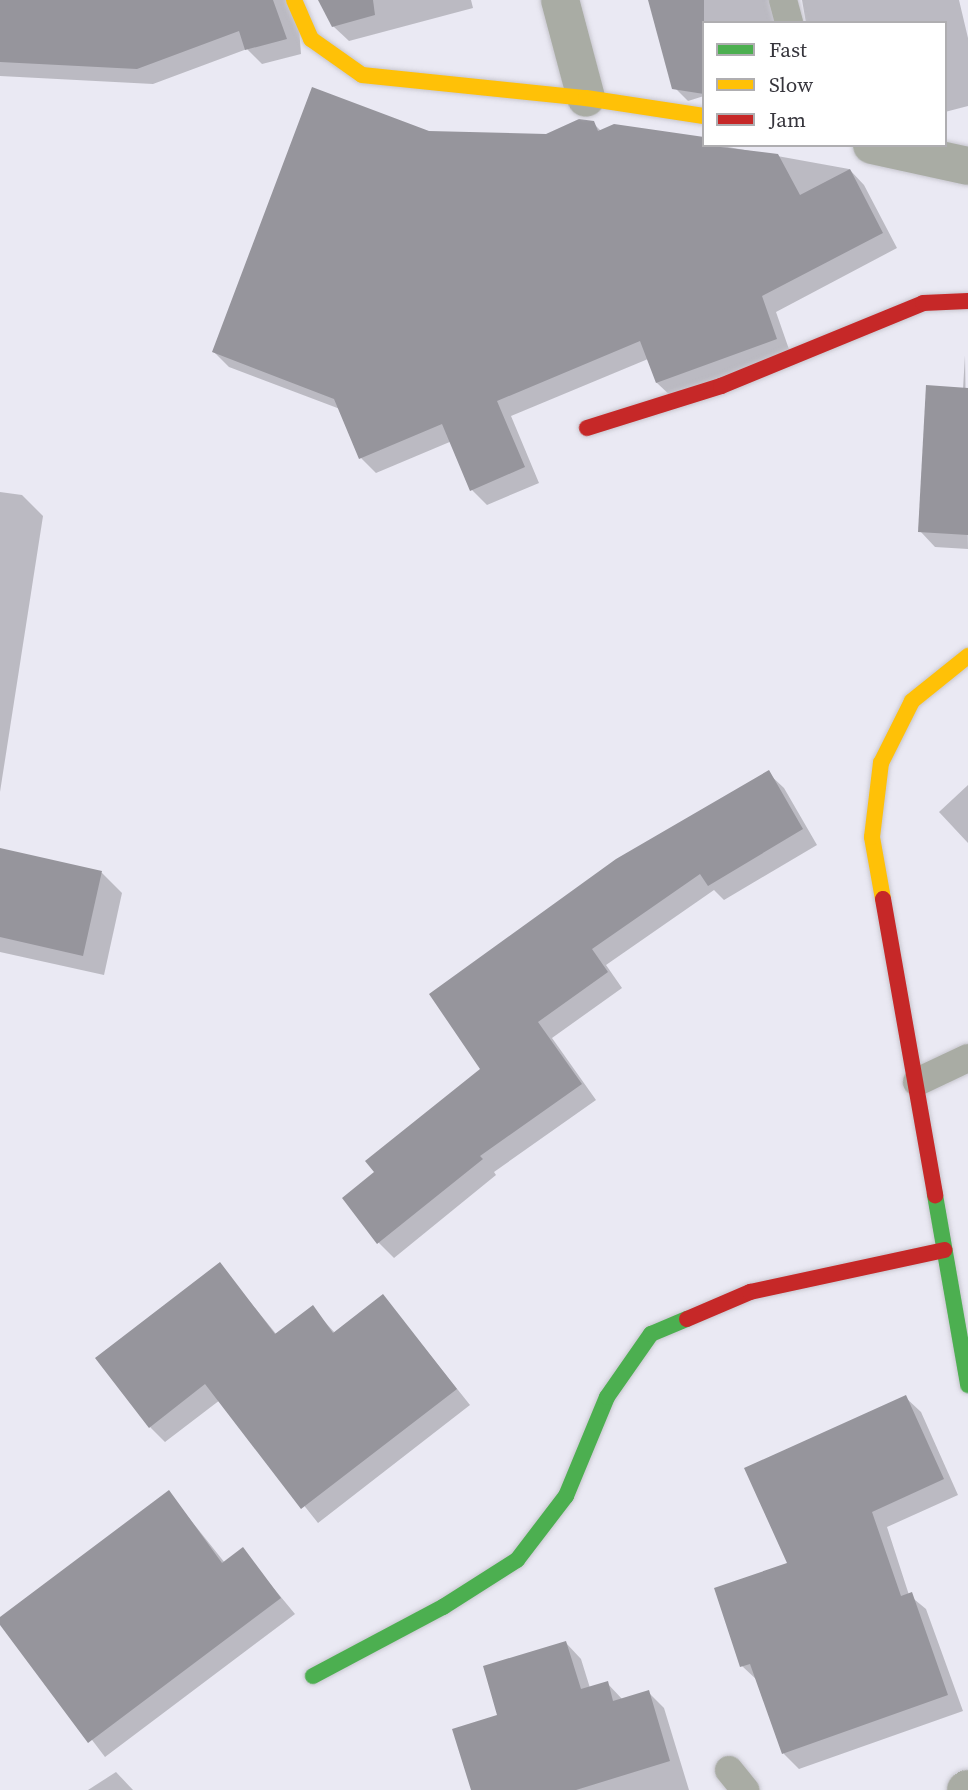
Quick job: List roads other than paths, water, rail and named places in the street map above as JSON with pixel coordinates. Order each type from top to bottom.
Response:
[{"type":"street","points":[[294,0],[311,38],[362,75],[586,98],[702,116]]},
{"type":"street","points":[[560,0],[586,98]]},
{"type":"street","points":[[881,147],[968,166]]},
{"type":"street","points":[[587,428],[721,386],[923,303],[968,301]]},
{"type":"street","points":[[968,656],[912,701],[881,763],[872,837],[968,1385]]},
{"type":"street","points":[[313,1676],[443,1607],[517,1560],[566,1496],[607,1397],[651,1334],[750,1293],[945,1250]]},
{"type":"lane","points":[[783,0],[788,21]]},
{"type":"lane","points":[[917,1082],[968,1058]]}]
